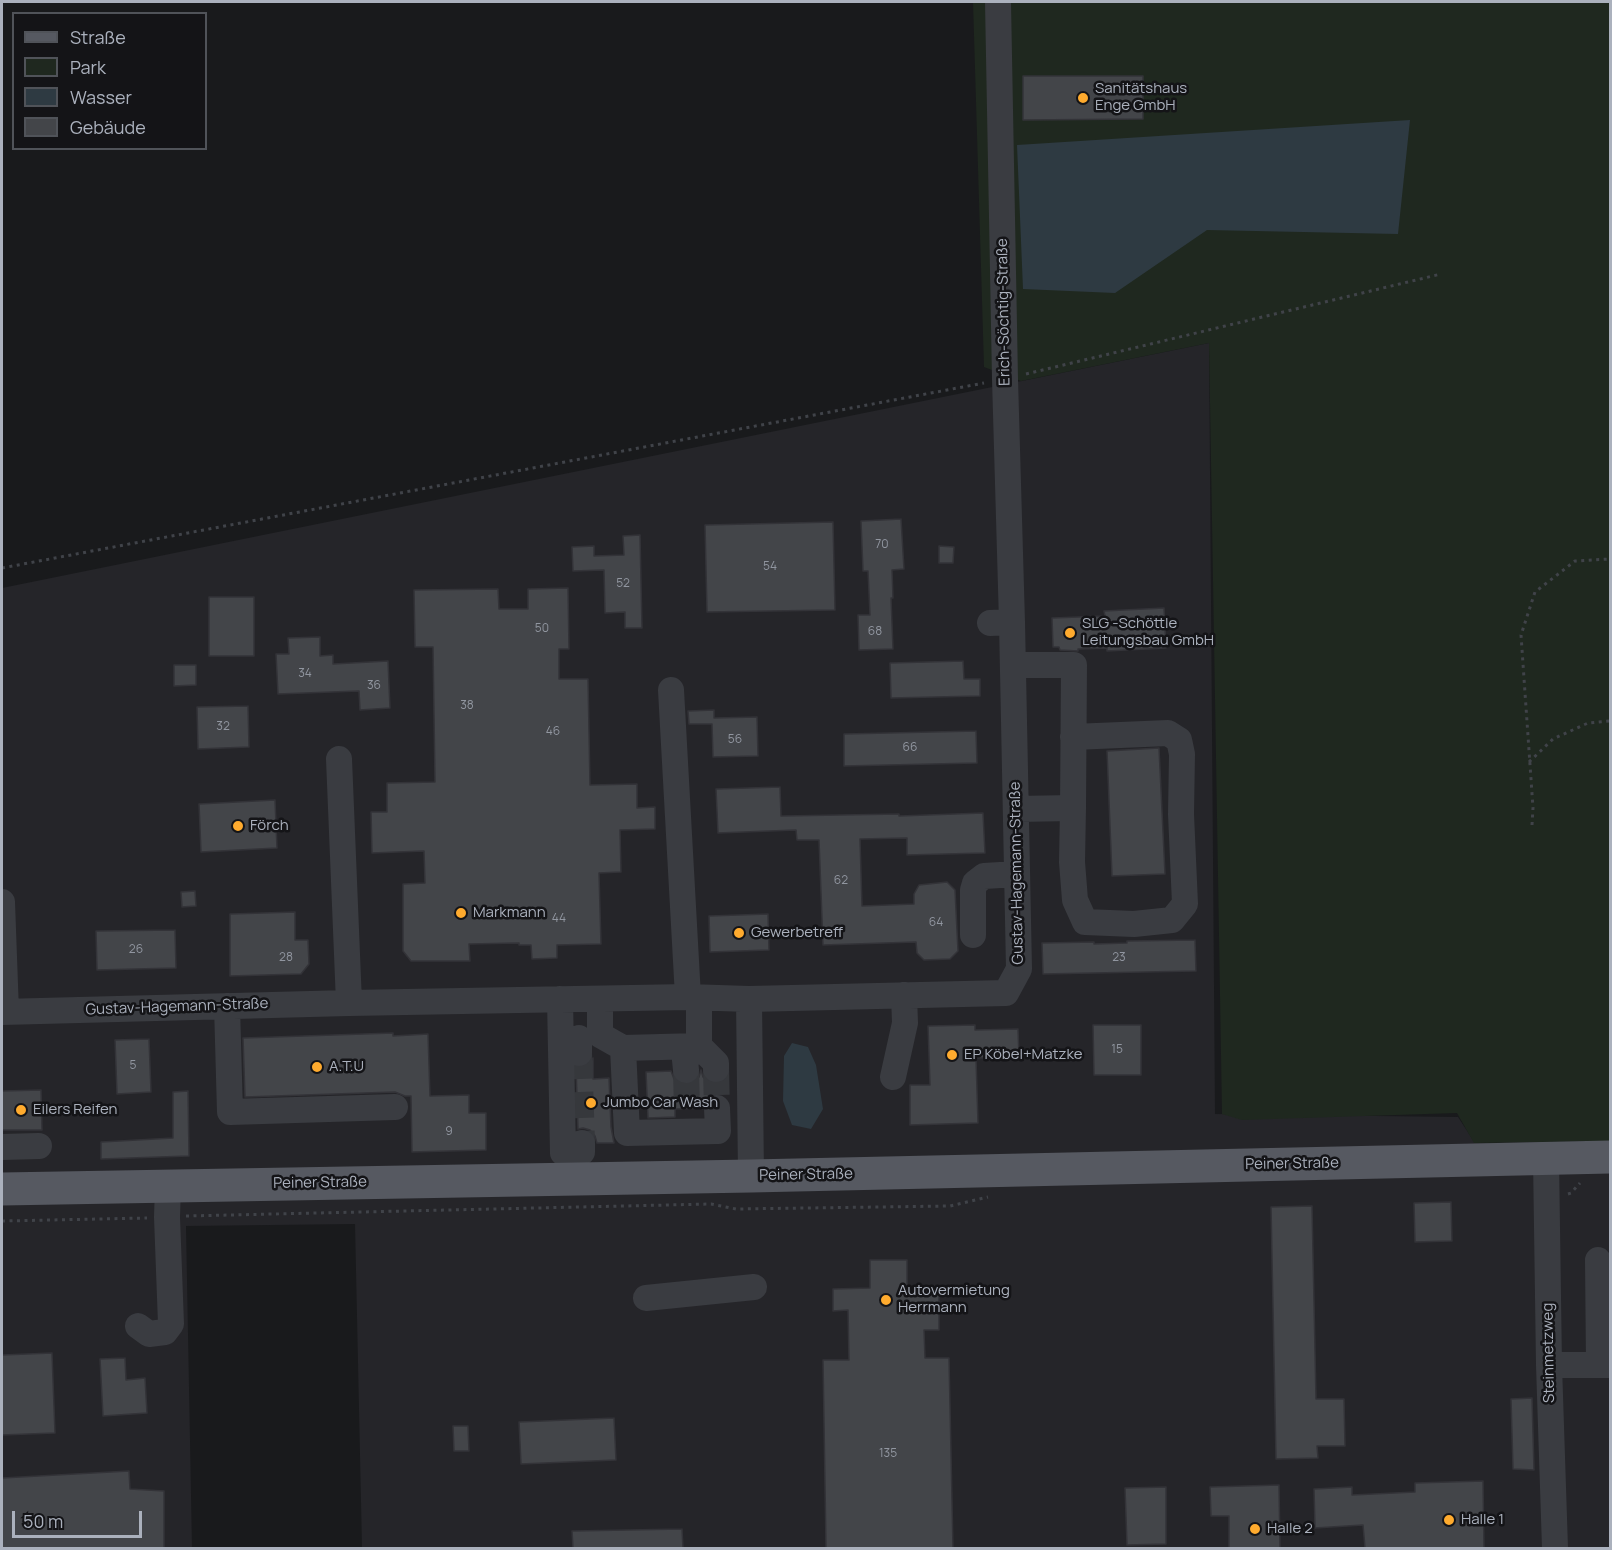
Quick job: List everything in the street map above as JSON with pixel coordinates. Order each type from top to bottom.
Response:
[{"type":"main road","name":"Peiner Straße","points":[[2,1190],[1611,1157]]},
{"type":"street","name":"Erich-Söchtig-Straße","points":[[998,2],[1005,379],[1001,622]]},
{"type":"street","name":"Gustav-Hagemann-Straße","points":[[2,902],[4,1012],[349,1002],[560,1010],[600,999],[749,999],[1006,993],[1019,969],[1013,665],[1001,622]]},
{"type":"street","points":[[1013,665],[1074,665],[1073,737],[1073,808],[1072,862],[1075,900],[1085,922],[1134,924],[1172,920],[1185,904],[1181,814],[1182,754],[1179,740],[1168,733],[1073,737]]},
{"type":"street","points":[[671,690],[693,998],[699,1046],[716,1063],[716,1069]]},
{"type":"street","points":[[339,759],[349,1002]]},
{"type":"street","points":[[1016,809],[1073,808]]},
{"type":"street","points":[[973,935],[975,883],[984,876],[1017,874]]},
{"type":"street","points":[[893,1077],[905,1023],[904,995]]},
{"type":"street","points":[[586,1042],[600,999]]},
{"type":"street","points":[[749,999],[751,1176]]},
{"type":"street","points":[[227,1006],[230,1112],[395,1107]]},
{"type":"street","points":[[560,1010],[586,1042],[623,1048],[699,1046]]},
{"type":"street","points":[[560,1010],[563,1153],[582,1152],[582,1143]]},
{"type":"street","points":[[686,1070],[685,1060],[699,1046]]},
{"type":"street","points":[[623,1048],[627,1133],[687,1120],[718,1131],[717,1108]]},
{"type":"street","points":[[2,1147],[39,1146]]},
{"type":"street","name":"Steinmetzweg","points":[[1546,1158],[1555,1548]]},
{"type":"street","points":[[138,1326],[149,1334],[165,1332],[171,1323],[168,1186]]},
{"type":"street","points":[[1549,1365],[1605,1365],[1598,1260]]},
{"type":"street","points":[[646,1298],[754,1287]]},
{"type":"path","points":[[2,568],[1005,379],[1440,274]]},
{"type":"path","points":[[1532,825],[1533,808],[1521,635],[1535,592],[1575,561],[1611,559]]},
{"type":"path","points":[[1529,762],[1552,739],[1588,723],[1611,721]]},
{"type":"shaded area","points":[[1209,343],[1215,1114],[1458,1117],[1475,1143],[1610,1141],[1610,1548],[362,1548],[355,1224],[186,1226],[192,1548],[2,1548],[2,588]]},
{"type":"green space","points":[[973,2],[1610,2],[1610,1141],[1474,1143],[1457,1113],[1242,1120],[1222,1114],[1209,343],[1021,381],[984,367]]},
{"type":"water","points":[[1410,120],[1398,234],[1207,230],[1115,293],[1023,289],[1017,145]]},
{"type":"water","points":[[792,1043],[808,1047],[816,1065],[823,1109],[811,1129],[792,1125],[783,1101],[784,1056]]},
{"type":"building","name":"Sanitätshaus Enge GmbH","points":[[1023,76],[1143,76],[1143,119],[1023,120]]},
{"type":"building","points":[[901,519],[904,569],[892,570],[893,649],[859,650],[858,615],[870,615],[868,571],[863,571],[861,521]]},
{"type":"building","points":[[833,522],[835,610],[707,612],[705,525]]},
{"type":"building","points":[[640,535],[642,628],[625,628],[625,612],[605,613],[604,570],[573,571],[572,547],[594,546],[594,556],[624,555],[623,536]]},
{"type":"building","points":[[939,546],[954,547],[953,563],[939,563]]},
{"type":"building","points":[[568,588],[569,649],[559,649],[559,679],[588,679],[590,785],[637,784],[637,808],[655,807],[655,829],[620,830],[621,872],[599,873],[601,944],[557,945],[557,958],[532,959],[531,945],[519,945],[519,943],[469,944],[470,961],[411,961],[403,951],[403,884],[425,883],[424,851],[372,853],[371,812],[387,812],[387,783],[435,782],[433,647],[415,647],[414,590],[498,589],[499,609],[528,609],[528,589]]},
{"type":"building","points":[[209,597],[254,597],[254,656],[209,656]]},
{"type":"building","points":[[1164,608],[1166,648],[1107,651],[1107,648],[1078,649],[1078,651],[1060,650],[1059,647],[1053,647],[1052,618],[1105,616],[1104,611]]},
{"type":"building","points":[[320,637],[320,656],[333,655],[333,664],[388,661],[390,708],[360,710],[359,691],[278,694],[276,654],[289,654],[288,638]]},
{"type":"building","points":[[963,661],[964,679],[980,679],[980,696],[891,698],[890,663]]},
{"type":"building","points":[[174,665],[196,665],[196,685],[174,686]]},
{"type":"building","points":[[248,706],[249,747],[198,749],[197,707]]},
{"type":"building","points":[[714,710],[714,718],[757,717],[758,756],[713,757],[712,724],[689,724],[688,711]]},
{"type":"building","points":[[976,731],[977,763],[844,766],[844,734]]},
{"type":"building","points":[[1159,748],[1165,874],[1112,876],[1107,751]]},
{"type":"building","points":[[780,787],[781,816],[983,813],[985,853],[907,855],[907,838],[860,839],[862,906],[914,904],[914,894],[919,885],[947,882],[955,890],[958,951],[950,959],[924,960],[917,953],[916,942],[823,945],[819,840],[797,840],[796,830],[718,833],[716,789]]},
{"type":"building","name":"Förch","points":[[275,800],[277,848],[201,852],[199,804]]},
{"type":"building","points":[[195,891],[196,906],[182,907],[181,892]]},
{"type":"building","points":[[295,912],[295,940],[308,940],[309,964],[301,974],[230,976],[230,914]]},
{"type":"building","name":"Gewerbetreff","points":[[768,914],[769,950],[710,952],[709,916]]},
{"type":"building","points":[[175,930],[176,968],[97,970],[96,931]]},
{"type":"building","points":[[1195,940],[1196,971],[1043,974],[1042,943],[1094,942],[1094,944]]},
{"type":"building","name":"EP Köbel+Matzke","points":[[975,1025],[975,1030],[1018,1029],[1019,1057],[976,1058],[978,1123],[910,1125],[910,1085],[930,1085],[928,1026]]},
{"type":"building","points":[[1093,1025],[1141,1025],[1141,1075],[1094,1075]]},
{"type":"building","points":[[393,1033],[393,1036],[428,1034],[430,1096],[469,1095],[469,1113],[486,1113],[486,1150],[412,1152],[411,1096],[395,1092],[245,1097],[243,1038]]},
{"type":"building","points":[[149,1039],[151,1092],[117,1094],[115,1040]]},
{"type":"building","name":"Jumbo Car Wash","points":[[593,1058],[593,1079],[609,1078],[614,1143],[597,1143],[590,1130],[578,1129],[576,1067],[586,1066]]},
{"type":"building","points":[[701,1070],[708,1082],[715,1084],[722,1082],[723,1094],[716,1093],[708,1096],[702,1108],[675,1109],[675,1117],[648,1118],[646,1072],[671,1071],[674,1079],[680,1084],[687,1085],[695,1082]]},
{"type":"building","name":"Eilers Reifen","points":[[41,1090],[42,1130],[2,1130],[2,1091]]},
{"type":"building","points":[[188,1091],[189,1156],[101,1159],[101,1142],[173,1138],[173,1092]]},
{"type":"building","points":[[1451,1202],[1452,1241],[1415,1242],[1414,1203]]},
{"type":"building","points":[[1312,1206],[1316,1399],[1344,1399],[1345,1446],[1317,1446],[1318,1458],[1276,1459],[1271,1207]]},
{"type":"building","points":[[870,1260],[907,1260],[907,1289],[939,1288],[939,1330],[924,1330],[925,1358],[949,1358],[953,1548],[826,1548],[823,1360],[849,1360],[848,1310],[833,1311],[833,1289],[870,1288]]},
{"type":"building","points":[[52,1353],[55,1433],[2,1435],[2,1355]]},
{"type":"building","points":[[125,1358],[126,1380],[145,1378],[147,1413],[103,1416],[100,1359]]},
{"type":"building","points":[[1532,1398],[1534,1470],[1513,1469],[1511,1399]]},
{"type":"building","points":[[614,1418],[616,1460],[521,1464],[519,1422]]},
{"type":"building","points":[[453,1426],[468,1426],[469,1451],[454,1451]]},
{"type":"building","points":[[129,1471],[130,1489],[164,1491],[164,1548],[2,1548],[2,1478]]},
{"type":"building","points":[[1483,1481],[1484,1548],[1365,1548],[1363,1525],[1315,1528],[1314,1489],[1352,1487],[1352,1495],[1415,1492],[1415,1483]]},
{"type":"building","name":"Halle 2","points":[[1279,1485],[1280,1548],[1229,1548],[1229,1516],[1211,1516],[1210,1487]]},
{"type":"building","points":[[1166,1487],[1166,1544],[1127,1545],[1125,1488]]},
{"type":"building","points":[[682,1529],[683,1548],[573,1548],[572,1531]]},
{"type":"tunnel","points":[[579,1053],[582,1143]]},
{"type":"tunnel","points":[[716,1069],[717,1108]]},
{"type":"tunnel","points":[[686,1070],[687,1109]]},
{"type":"place","name":"Sanitätshaus Enge GmbH","points":[[1083,98]]},
{"type":"place","name":"SLG -Schöttle Leitungsbau GmbH","points":[[1070,633]]},
{"type":"place","name":"Förch","points":[[238,826]]},
{"type":"place","name":"Markmann","points":[[461,913]]},
{"type":"place","name":"Gewerbetreff","points":[[739,933]]},
{"type":"place","name":"EP Köbel+Matzke","points":[[952,1055]]},
{"type":"place","name":"A.T.U","points":[[317,1067]]},
{"type":"place","name":"Jumbo Car Wash","points":[[591,1103]]},
{"type":"place","name":"Eilers Reifen","points":[[21,1110]]},
{"type":"place","name":"Autovermietung Herrmann","points":[[886,1300]]},
{"type":"place","name":"Halle 1","points":[[1449,1520]]},
{"type":"place","name":"Halle 2","points":[[1255,1529]]}]
